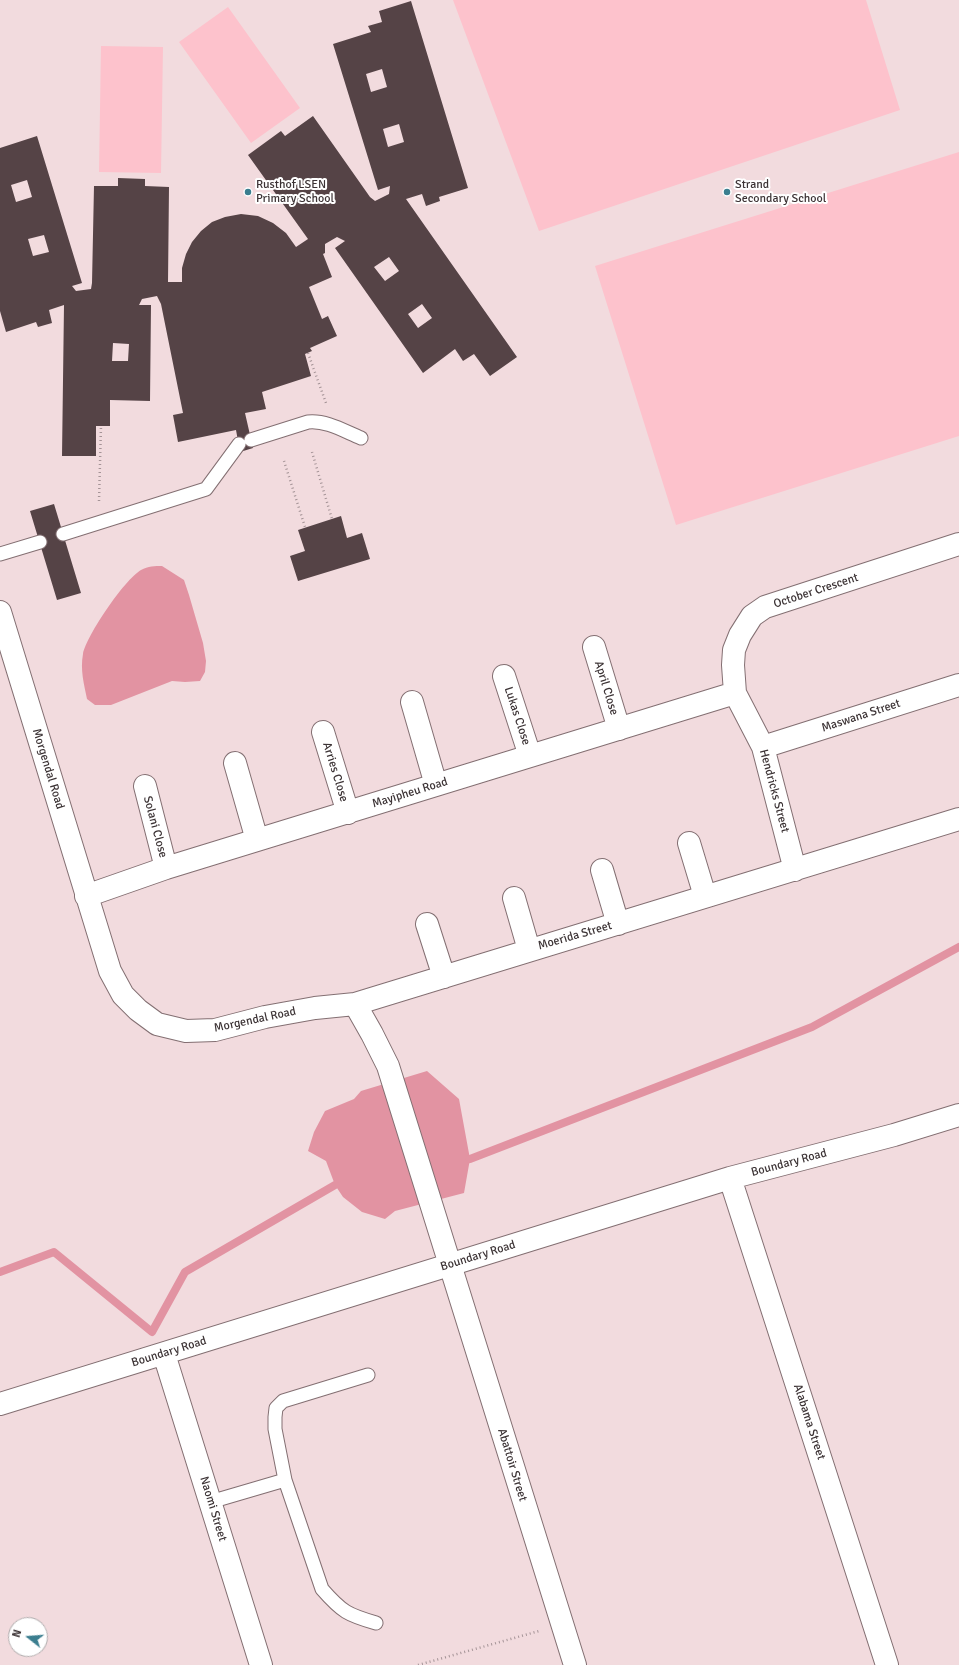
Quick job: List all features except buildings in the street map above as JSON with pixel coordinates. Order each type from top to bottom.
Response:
[{"type":"street","name":"October Crescent","points":[[735,693],[733,665],[734,650],[740,635],[752,616],[765,607],[959,544]]},
{"type":"street","name":"Morgendal Road","points":[[0,612],[110,971],[123,995],[138,1010],[157,1024],[186,1031],[215,1030],[265,1017],[315,1008],[355,1004]]},
{"type":"street","name":"April Close","points":[[594,647],[619,729]]},
{"type":"street","name":"Lukas Close","points":[[504,676],[530,756]]},
{"type":"street","name":"Maswana Street","points":[[763,747],[959,685]]},
{"type":"street","name":"Mayipheu Road","points":[[86,896],[166,868],[735,693]]},
{"type":"street","name":"Hendricks Street","points":[[735,693],[763,747],[795,870]]},
{"type":"street","points":[[412,702],[436,786]]},
{"type":"street","name":"Arries Close","points":[[323,732],[348,813]]},
{"type":"street","points":[[235,763],[258,840]]},
{"type":"street","name":"Solani Close","points":[[144,786],[166,868]]},
{"type":"street","points":[[795,870],[959,819]]},
{"type":"street","points":[[689,843],[705,896]]},
{"type":"street","points":[[602,870],[618,924]]},
{"type":"street","name":"Moerida Street","points":[[355,1004],[705,896],[795,870]]},
{"type":"street","points":[[514,898],[529,950]]},
{"type":"street","points":[[427,924],[444,977]]},
{"type":"street","points":[[355,1004],[372,1034],[390,1075],[450,1264]]},
{"type":"street","name":"Boundary Road","points":[[0,1404],[730,1178],[894,1135],[959,1115]]},
{"type":"street","name":"Alabama Street","points":[[730,1178],[887,1665]]},
{"type":"street","name":"Abattoir Street","points":[[450,1264],[575,1665]]},
{"type":"street","name":"Naomi Street","points":[[164,1354],[261,1665]]},
{"type":"lane","points":[[251,440],[308,422],[320,422],[361,438]]},
{"type":"lane","points":[[63,534],[206,489],[239,444]]},
{"type":"lane","points":[[0,554],[40,542]]},
{"type":"lane","points":[[368,1375],[283,1401],[276,1408],[275,1429],[285,1480],[322,1589],[334,1603],[349,1615],[376,1623]]},
{"type":"lane","points":[[210,1502],[285,1480]]},
{"type":"path","points":[[308,353],[336,427]]},
{"type":"path","points":[[98,523],[101,426]]},
{"type":"path","points":[[312,452],[332,519]]},
{"type":"path","points":[[284,462],[305,528]]},
{"type":"path","points":[[418,1665],[562,1624]]},
{"type":"shaded area","points":[[453,0],[866,0],[900,110],[539,231]]},
{"type":"shaded area","points":[[228,7],[300,108],[251,143],[179,42]]},
{"type":"shaded area","points":[[101,46],[163,47],[161,173],[99,172]]},
{"type":"shaded area","points":[[959,152],[959,436],[676,525],[595,266]]},
{"type":"shaded area","points":[[162,566],[184,580],[203,643],[206,661],[205,672],[200,681],[172,681],[111,705],[95,705],[87,699],[82,666],[83,654],[91,634],[116,596],[134,576],[146,568]]},
{"type":"shaded area","points":[[427,1071],[459,1099],[470,1159],[464,1193],[395,1211],[385,1219],[362,1212],[343,1197],[335,1185],[326,1161],[308,1151],[314,1132],[325,1111],[354,1099],[361,1091]]},
{"type":"waterway","points":[[470,1159],[812,1027],[959,947]]},
{"type":"waterway","points":[[0,1272],[54,1252],[152,1332],[185,1272],[335,1185]]},
{"type":"place","name":"Rusthof LSEN Primary School","points":[[248,192]]},
{"type":"place","name":"Strand Secondary School","points":[[727,192]]}]
